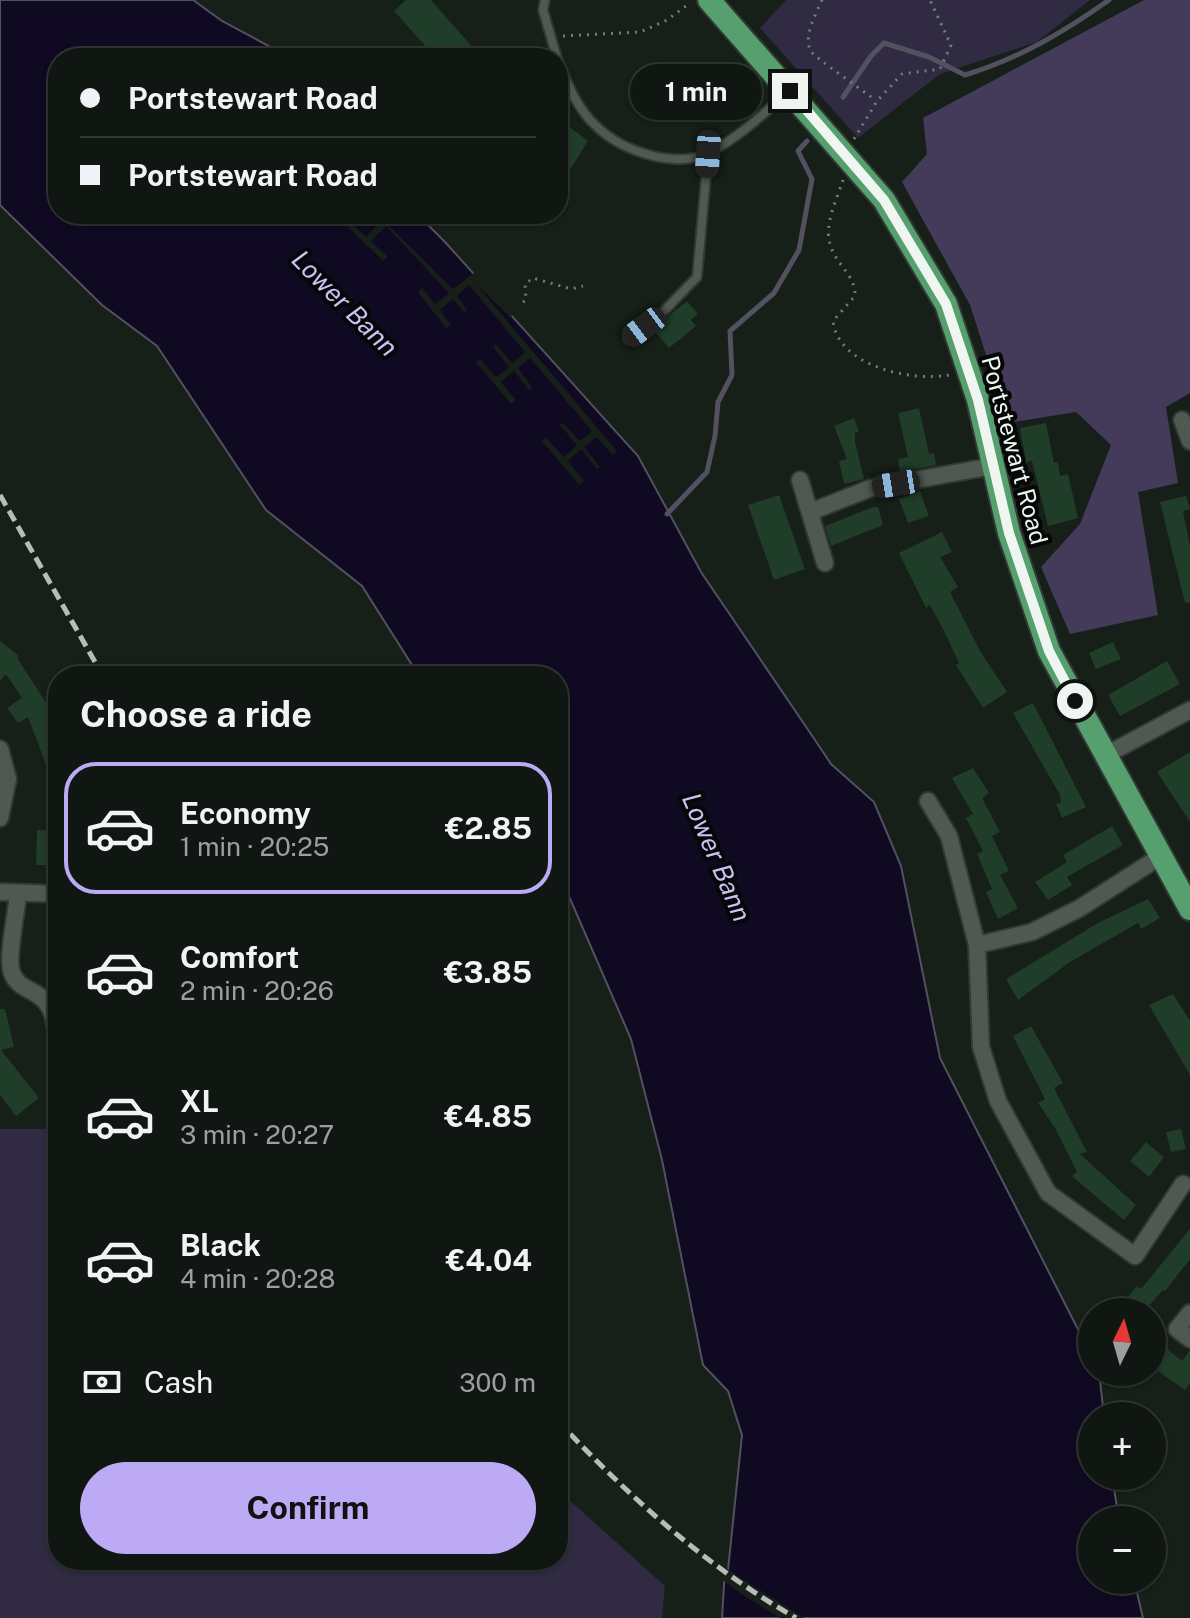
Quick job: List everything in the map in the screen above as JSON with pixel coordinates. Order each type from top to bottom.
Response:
[{"type":"main road","name":"Portstewart Road","points":[[709,0],[897,218],[946,304],[969,372],[1009,533],[1049,651],[1190,909]]},
{"type":"street","points":[[1182,420],[1190,441]]},
{"type":"street","points":[[810,512],[871,488],[993,466]]},
{"type":"street","points":[[800,480],[825,563]]},
{"type":"street","points":[[1104,756],[1190,710]]},
{"type":"street","points":[[0,749],[8,779],[0,818]]},
{"type":"street","points":[[928,801],[949,836],[977,945],[981,1047],[998,1101],[1048,1193],[1135,1256],[1183,1184]]},
{"type":"street","points":[[977,945],[1032,932],[1080,908],[1161,856]]},
{"type":"street","points":[[0,892],[48,894]]},
{"type":"street","points":[[18,893],[14,938],[9,956],[12,975],[25,989],[48,1004]]},
{"type":"street","points":[[1190,1313],[1177,1329],[1190,1339]]},
{"type":"lane","points":[[545,0],[543,10],[554,48]]},
{"type":"lane","points":[[568,85],[595,125],[629,148],[658,157],[708,154],[757,120],[790,91]]},
{"type":"lane","points":[[628,339],[659,316],[697,277],[708,154]]},
{"type":"path","points":[[551,39],[573,34],[640,32],[667,20],[694,0]]},
{"type":"path","points":[[822,0],[810,30],[810,49],[817,59],[877,101]]},
{"type":"path","points":[[930,0],[951,45],[940,69],[902,74],[877,101],[845,155],[829,224],[830,245],[856,285],[855,296],[833,321],[835,336],[853,355],[893,372],[933,378],[969,372]]},
{"type":"path","points":[[523,302],[526,300],[525,284],[533,278],[571,289],[583,286]]},
{"type":"shaded area","points":[[786,0],[1090,0],[1037,42],[940,74],[858,138],[760,28]]},
{"type":"shaded area","points":[[1144,0],[1190,0],[1190,393],[1166,407],[1178,483],[1138,492],[1158,615],[1070,634],[1041,567],[1080,524],[1111,445],[1076,412],[1008,423],[970,305],[902,182],[927,154],[923,118]]},
{"type":"shaded area","points":[[0,1129],[48,1129],[48,1570],[568,1570],[568,1499],[665,1586],[662,1618],[0,1618]]},
{"type":"water","name":"Lower Bann","points":[[0,0],[193,0],[222,21],[272,48],[48,48],[48,224],[427,224],[638,456],[701,572],[831,764],[874,802],[901,866],[940,1058],[1078,1329],[1078,1386],[1101,1386],[1102,1402],[1078,1402],[1078,1490],[1114,1490],[1117,1506],[1078,1506],[1078,1594],[1137,1594],[1143,1618],[722,1618],[742,1435],[728,1391],[703,1365],[662,1160],[631,1039],[568,894],[568,666],[413,666],[362,586],[266,510],[157,346],[102,305],[0,205]]},
{"type":"pier","points":[[345,224],[353,224],[366,237],[378,224],[387,224],[453,289],[475,272],[515,313],[510,317],[476,284],[617,451],[613,455],[596,437],[584,447],[600,467],[597,469],[581,449],[568,461],[584,481],[579,485],[542,441],[546,437],[564,457],[577,445],[560,425],[563,423],[580,441],[592,431],[530,358],[518,368],[532,387],[529,390],[514,371],[501,382],[516,400],[511,404],[476,362],[480,359],[496,377],[509,367],[493,347],[496,344],[512,363],[525,352],[469,285],[457,296],[467,310],[464,312],[453,299],[440,310],[451,325],[446,328],[418,292],[422,288],[435,304],[449,293],[386,226],[371,241],[388,257],[383,261]]},
{"type":"pier","points":[[723,1566],[804,1618],[780,1618],[743,1595],[721,1579]]},
{"type":"building","points":[[406,0],[431,0],[473,48],[427,48],[394,11]]},
{"type":"building","points":[[568,126],[588,141],[570,170],[568,168]]},
{"type":"building","points":[[687,301],[698,314],[691,320],[696,326],[669,348],[653,329]]},
{"type":"building","points":[[919,408],[929,454],[934,453],[936,465],[900,472],[898,459],[908,457],[898,413]]},
{"type":"building","points":[[854,418],[859,432],[855,433],[855,442],[864,479],[844,484],[839,461],[847,459],[834,426]]},
{"type":"building","points":[[1046,423],[1054,463],[1058,462],[1060,476],[1068,474],[1078,518],[1048,526],[1032,461],[1026,462],[1020,428]]},
{"type":"building","points":[[920,491],[929,516],[908,523],[899,499]]},
{"type":"building","points":[[779,495],[805,569],[774,580],[748,505]]},
{"type":"building","points":[[1186,496],[1190,509],[1183,511],[1190,547],[1190,602],[1185,603],[1160,502]]},
{"type":"building","points":[[878,507],[883,525],[831,546],[825,526]]},
{"type":"building","points":[[942,532],[952,552],[940,557],[958,587],[950,592],[980,651],[1007,692],[983,708],[956,665],[959,663],[945,633],[930,605],[926,608],[899,553]]},
{"type":"building","points":[[0,641],[19,656],[17,658],[47,704],[48,770],[28,717],[18,723],[7,708],[22,698],[6,674],[0,681]]},
{"type":"building","points":[[1113,642],[1121,659],[1096,669],[1089,653]]},
{"type":"building","points":[[1167,661],[1180,684],[1120,716],[1108,695]]},
{"type":"building","points":[[1033,703],[1086,807],[1062,818],[1056,804],[1061,802],[1060,795],[1013,713]]},
{"type":"building","points":[[1190,752],[1190,822],[1157,772]]},
{"type":"building","points":[[973,768],[989,793],[982,798],[1000,832],[992,836],[1009,871],[1000,875],[1018,908],[998,919],[986,892],[992,889],[977,854],[983,851],[966,818],[973,814],[952,778]]},
{"type":"building","points":[[1112,826],[1123,845],[1067,877],[1072,885],[1048,900],[1035,882],[1067,862],[1063,855]]},
{"type":"building","points":[[37,830],[48,831],[48,865],[36,865]]},
{"type":"building","points":[[1148,899],[1160,918],[1141,929],[1138,923],[1070,962],[1018,1000],[1006,979],[1098,923]]},
{"type":"building","points":[[1173,994],[1190,1021],[1190,1075],[1149,1005]]},
{"type":"building","points":[[0,1009],[5,1009],[14,1047],[1,1050],[39,1098],[16,1116],[0,1095]]},
{"type":"building","points":[[1031,1026],[1063,1083],[1054,1088],[1087,1152],[1080,1154],[1136,1205],[1124,1220],[1072,1176],[1077,1172],[1055,1128],[1038,1103],[1045,1099],[1013,1036]]},
{"type":"building","points":[[1181,1129],[1186,1149],[1171,1152],[1166,1132]]},
{"type":"building","points":[[1146,1142],[1164,1157],[1149,1177],[1130,1161]]},
{"type":"building","points":[[1190,1229],[1190,1259],[1165,1291],[1156,1298],[1128,1297],[1137,1286],[1141,1289]]},
{"type":"building","points":[[1166,1348],[1182,1361],[1190,1350],[1190,1383],[1185,1390],[1166,1377]]},
{"type":"waterway","points":[[843,97],[871,56],[884,43],[929,57],[965,75],[1040,44],[1109,0]]},
{"type":"waterway","points":[[667,514],[707,472],[718,402],[732,375],[730,331],[774,293],[799,250],[812,179],[798,151],[807,141]]},
{"type":"railway","points":[[0,495],[97,666]]},
{"type":"railway","points":[[568,1431],[641,1503],[700,1553],[796,1618]]},
{"type":"route","points":[[790,91],[884,200],[946,304],[978,400],[1009,533],[1049,651],[1075,701]]}]
